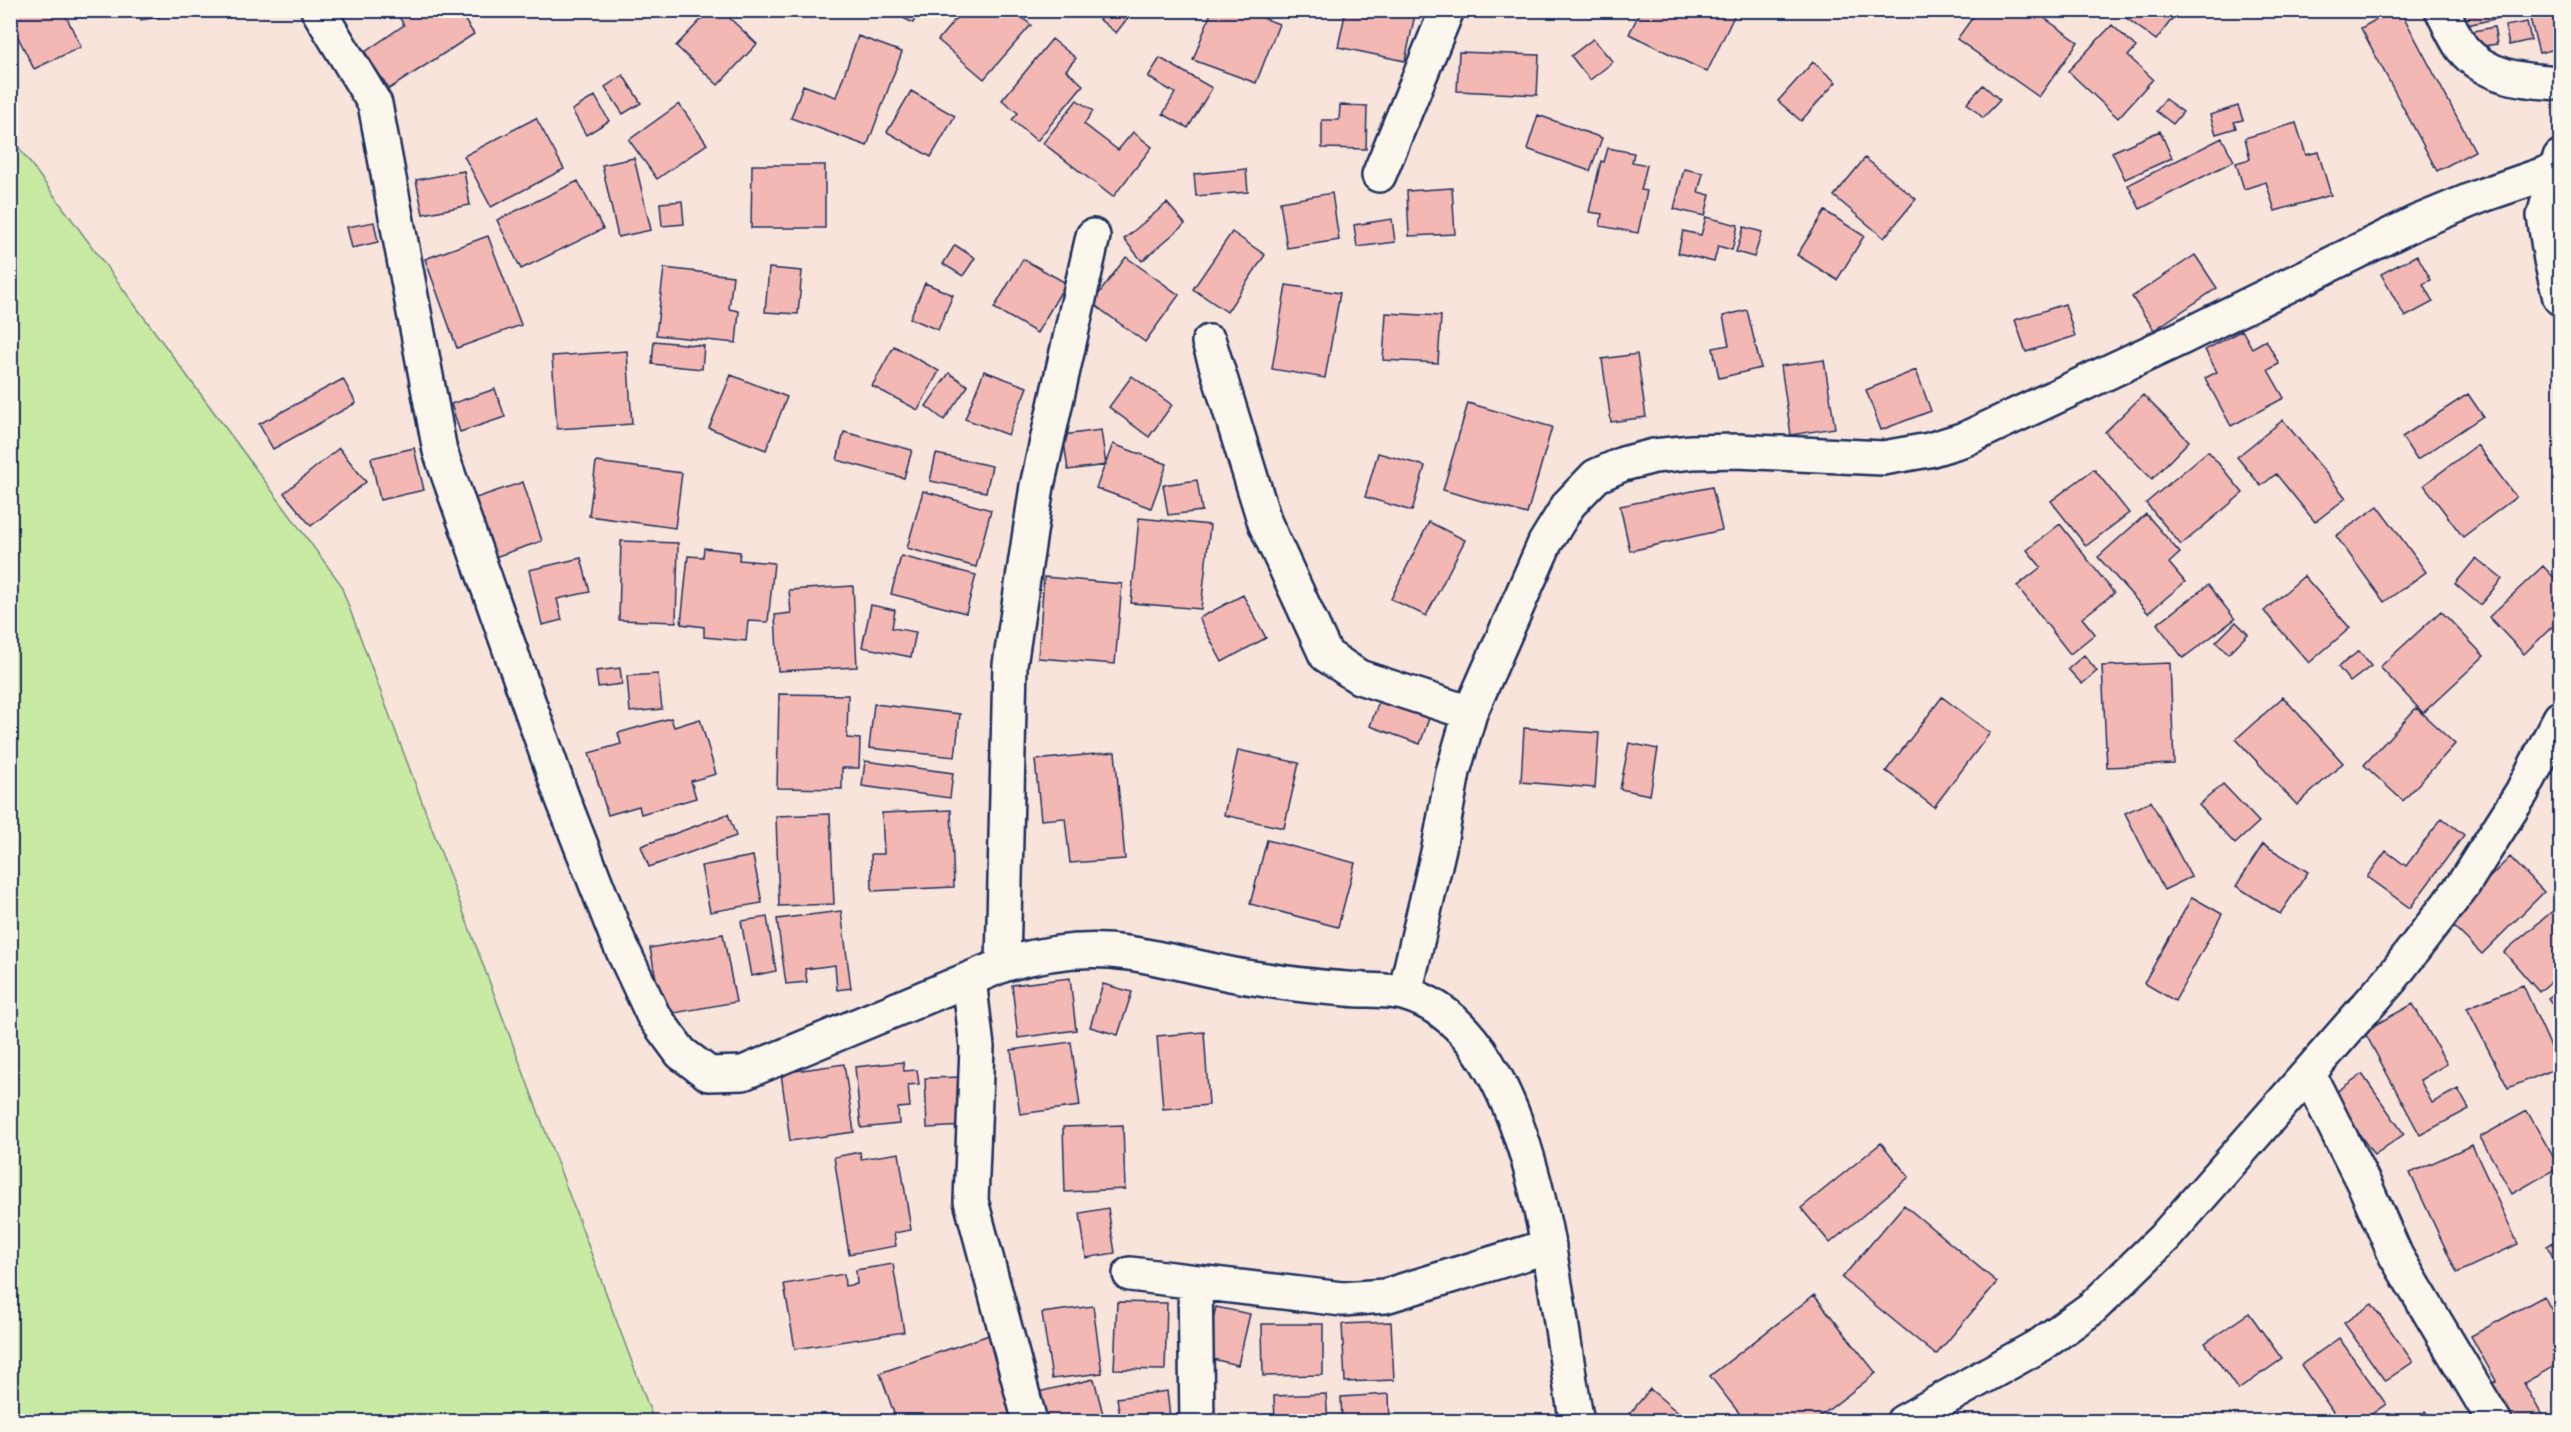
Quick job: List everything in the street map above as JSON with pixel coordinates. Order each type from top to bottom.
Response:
[{"type":"street","points":[[318,10],[375,104],[440,451],[561,797],[618,940],[653,1015],[681,1053],[709,1074],[743,1073],[1003,965],[1034,956],[1066,952],[1127,952],[1272,981],[1317,987],[1405,993],[1436,1007],[1470,1038],[1494,1071],[1521,1138],[1549,1246],[1577,1422]]},
{"type":"street","points":[[1379,175],[1447,10]]},
{"type":"street","points":[[2442,10],[2462,48],[2490,72],[2529,82],[2560,82]]},
{"type":"street","points":[[2558,163],[2544,216],[2560,298]]},
{"type":"street","points":[[1405,993],[1439,848],[1452,772],[1470,713],[1545,543],[1569,504],[1596,476],[1623,464],[1654,456],[1692,452],[1748,451],[1882,458],[1929,450],[1965,439],[2181,338],[2415,223],[2558,163]]},
{"type":"street","points":[[1003,965],[1010,665],[1037,486],[1093,236]]},
{"type":"street","points":[[1209,342],[1265,523],[1326,655],[1359,677],[1470,713]]},
{"type":"street","points":[[1903,1422],[2042,1344],[2092,1308],[2164,1238],[2391,979],[2463,885],[2522,792],[2560,718]]},
{"type":"street","points":[[969,979],[977,1047],[971,1201],[1029,1418]]},
{"type":"street","points":[[2309,1075],[2366,1188],[2396,1256],[2495,1422]]},
{"type":"street","points":[[1130,1274],[1342,1299],[1385,1296],[1549,1246]]},
{"type":"street","points":[[1195,1282],[1197,1422]]},
{"type":"green space","points":[[11,137],[340,583],[654,1421],[11,1421]]},
{"type":"building","points":[[10,10],[63,10],[81,47],[34,69],[10,21]]},
{"type":"building","points":[[140,10],[201,10],[141,20]]},
{"type":"building","points":[[395,10],[458,10],[474,34],[389,89],[365,52],[404,25]]},
{"type":"building","points":[[710,10],[721,10],[757,44],[718,85],[676,46]]},
{"type":"building","points":[[888,10],[919,10],[913,23]]},
{"type":"building","points":[[963,10],[1013,10],[1031,25],[984,79],[938,40]]},
{"type":"building","points":[[1088,10],[1134,10],[1116,33]]},
{"type":"building","points":[[1212,10],[1242,10],[1279,24],[1256,83],[1193,60]]},
{"type":"building","points":[[1346,10],[1416,10],[1405,61],[1338,47]]},
{"type":"building","points":[[1641,10],[1737,10],[1707,72],[1629,34]]},
{"type":"building","points":[[1978,10],[2043,10],[2040,15],[2078,42],[2039,97],[1957,39]]},
{"type":"building","points":[[2124,10],[2179,10],[2156,40],[2121,14]]},
{"type":"building","points":[[2393,10],[2400,10],[2475,151],[2437,171],[2361,28]]},
{"type":"building","points":[[2464,10],[2497,10],[2499,18],[2467,25]]},
{"type":"building","points":[[2552,13],[2560,48],[2539,53],[2530,18]]},
{"type":"building","points":[[2527,22],[2531,40],[2509,45],[2505,26]]},
{"type":"building","points":[[2112,25],[2136,47],[2128,56],[2153,79],[2118,118],[2068,71]]},
{"type":"building","points":[[2494,27],[2497,44],[2477,47],[2474,31]]},
{"type":"building","points":[[858,36],[902,52],[867,146],[791,118],[803,85],[836,97]]},
{"type":"building","points":[[1052,39],[1076,58],[1066,70],[1083,85],[1037,141],[1012,120],[1018,113],[1002,100]]},
{"type":"building","points":[[1593,39],[1613,62],[1590,80],[1571,56]]},
{"type":"building","points":[[1459,52],[1539,55],[1537,95],[1457,91]]},
{"type":"building","points":[[1160,58],[1212,88],[1188,128],[1163,114],[1175,93],[1148,77]]},
{"type":"building","points":[[1813,62],[1836,82],[1801,121],[1778,101]]},
{"type":"building","points":[[623,75],[641,103],[623,114],[605,87]]},
{"type":"building","points":[[1983,85],[2000,100],[1983,118],[1967,103]]},
{"type":"building","points":[[911,91],[955,116],[931,157],[887,132]]},
{"type":"building","points":[[595,96],[609,121],[586,135],[572,110]]},
{"type":"building","points":[[2165,99],[2183,112],[2173,124],[2156,111]]},
{"type":"building","points":[[1077,100],[1093,111],[1084,124],[1118,150],[1133,132],[1152,147],[1113,197],[1043,143]]},
{"type":"building","points":[[679,104],[707,144],[657,179],[629,140]]},
{"type":"building","points":[[1340,105],[1367,106],[1366,149],[1322,148],[1322,120],[1339,120]]},
{"type":"building","points":[[2238,106],[2243,120],[2234,122],[2236,128],[2216,134],[2210,115]]},
{"type":"building","points":[[1538,115],[1602,138],[1590,171],[1527,149]]},
{"type":"building","points":[[536,118],[564,169],[491,207],[464,156]]},
{"type":"building","points":[[2296,123],[2306,155],[2318,152],[2331,195],[2275,211],[2266,182],[2244,189],[2236,163],[2250,159],[2245,138]]},
{"type":"building","points":[[2160,131],[2172,158],[2125,179],[2112,152]]},
{"type":"building","points":[[2222,138],[2234,161],[2140,209],[2128,185]]},
{"type":"building","points":[[1608,148],[1634,153],[1632,162],[1647,165],[1641,190],[1647,191],[1638,233],[1600,226],[1602,214],[1589,212],[1601,161],[1604,162]]},
{"type":"building","points":[[634,158],[651,230],[618,237],[602,165]]},
{"type":"building","points":[[1865,158],[1916,199],[1884,238],[1834,196]]},
{"type":"building","points":[[752,165],[825,165],[825,228],[751,228]]},
{"type":"building","points":[[1246,169],[1248,192],[1196,196],[1194,174]]},
{"type":"building","points":[[1684,169],[1703,173],[1698,192],[1710,195],[1705,216],[1674,209]]},
{"type":"building","points":[[464,171],[470,205],[423,214],[416,180]]},
{"type":"building","points":[[578,181],[603,229],[521,269],[497,220]]},
{"type":"building","points":[[1452,188],[1455,234],[1409,236],[1407,191]]},
{"type":"building","points":[[1332,193],[1339,240],[1287,248],[1280,202]]},
{"type":"building","points":[[682,201],[684,224],[662,226],[660,203]]},
{"type":"building","points":[[1167,203],[1185,224],[1142,261],[1124,239]]},
{"type":"building","points":[[1825,211],[1864,236],[1837,280],[1797,255]]},
{"type":"building","points":[[1706,217],[1738,225],[1732,250],[1718,246],[1714,262],[1678,253],[1683,231],[1701,235]]},
{"type":"building","points":[[1392,219],[1395,242],[1357,247],[1354,225]]},
{"type":"building","points":[[374,222],[378,242],[352,248],[347,227]]},
{"type":"building","points":[[1744,227],[1762,232],[1754,257],[1736,252]]},
{"type":"building","points":[[1232,232],[1265,255],[1227,312],[1193,289]]},
{"type":"building","points":[[488,236],[521,325],[457,348],[425,259]]},
{"type":"building","points":[[955,245],[975,258],[963,276],[943,264]]},
{"type":"building","points":[[2195,255],[2217,288],[2154,330],[2132,297]]},
{"type":"building","points":[[2417,255],[2431,280],[2423,284],[2433,302],[2405,317],[2381,274]]},
{"type":"building","points":[[1126,257],[1179,295],[1145,342],[1092,303]]},
{"type":"building","points":[[1023,259],[1066,283],[1037,333],[994,308]]},
{"type":"building","points":[[664,268],[733,276],[729,309],[739,311],[736,343],[656,335]]},
{"type":"building","points":[[769,268],[802,271],[798,314],[765,312]]},
{"type":"building","points":[[925,283],[953,295],[938,330],[910,318]]},
{"type":"building","points":[[1286,285],[1340,293],[1325,378],[1272,369]]},
{"type":"building","points":[[2065,304],[2075,336],[2026,352],[2015,320]]},
{"type":"building","points":[[1747,310],[1761,368],[1719,378],[1713,348],[1729,345],[1723,316]]},
{"type":"building","points":[[1386,313],[1441,316],[1438,363],[1383,360]]},
{"type":"building","points":[[2242,330],[2252,348],[2266,340],[2279,364],[2268,370],[2284,398],[2231,426],[2205,378],[2217,372],[2205,350]]},
{"type":"building","points":[[654,341],[704,346],[702,369],[652,364]]},
{"type":"building","points":[[894,346],[939,371],[918,410],[872,386]]},
{"type":"building","points":[[627,351],[632,424],[557,429],[552,356]]},
{"type":"building","points":[[1637,354],[1646,417],[1611,422],[1602,359]]},
{"type":"building","points":[[1824,360],[1835,428],[1791,435],[1781,366]]},
{"type":"building","points":[[1916,370],[1931,411],[1881,430],[1866,390]]},
{"type":"building","points":[[984,371],[1027,387],[1008,435],[965,419]]},
{"type":"building","points":[[949,373],[968,386],[944,420],[926,406]]},
{"type":"building","points":[[731,375],[787,397],[766,450],[709,428]]},
{"type":"building","points":[[1132,376],[1172,405],[1149,437],[1109,407]]},
{"type":"building","points":[[343,379],[356,403],[273,449],[259,424]]},
{"type":"building","points":[[495,389],[505,417],[460,432],[451,404]]},
{"type":"building","points":[[2468,394],[2483,416],[2417,460],[2402,437]]},
{"type":"building","points":[[2143,395],[2189,441],[2152,479],[2105,432]]},
{"type":"building","points":[[1468,403],[1552,427],[1527,514],[1443,490]]},
{"type":"building","points":[[2283,420],[2346,498],[2315,522],[2276,474],[2261,486],[2237,457]]},
{"type":"building","points":[[1101,430],[1106,465],[1068,470],[1063,435]]},
{"type":"building","points":[[844,432],[912,450],[904,478],[837,460]]},
{"type":"building","points":[[1113,444],[1167,464],[1151,508],[1096,488]]},
{"type":"building","points":[[2477,445],[2516,497],[2463,537],[2424,485]]},
{"type":"building","points":[[339,448],[366,482],[311,526],[284,493]]},
{"type":"building","points":[[414,448],[424,490],[380,500],[371,458]]},
{"type":"building","points":[[2208,451],[2243,493],[2181,545],[2146,503]]},
{"type":"building","points":[[1378,453],[1425,466],[1412,511],[1365,497]]},
{"type":"building","points":[[936,454],[992,466],[986,492],[930,481]]},
{"type":"building","points":[[596,462],[682,473],[675,528],[589,516]]},
{"type":"building","points":[[2094,469],[2129,513],[2086,546],[2051,501]]},
{"type":"building","points":[[1197,480],[1202,511],[1168,515],[1163,485]]},
{"type":"building","points":[[523,482],[542,541],[486,560],[467,501]]},
{"type":"building","points":[[1712,487],[1722,530],[1630,551],[1620,506]]},
{"type":"building","points":[[923,491],[991,510],[976,567],[907,548]]},
{"type":"building","points":[[2378,506],[2426,572],[2384,602],[2336,536]]},
{"type":"building","points":[[2146,514],[2180,553],[2169,563],[2185,582],[2148,613],[2098,557]]},
{"type":"building","points":[[1139,518],[1210,525],[1201,609],[1131,603]]},
{"type":"building","points":[[1429,522],[1465,540],[1426,616],[1391,599]]},
{"type":"building","points":[[2060,524],[2114,593],[2082,618],[2095,634],[2070,654],[2017,586],[2041,567],[2027,550]]},
{"type":"building","points":[[621,541],[678,543],[676,622],[619,620]]},
{"type":"building","points":[[704,548],[740,552],[739,560],[774,563],[768,622],[748,621],[746,641],[704,637],[704,627],[681,624],[688,556],[703,557]]},
{"type":"building","points":[[901,556],[976,575],[966,613],[891,594]]},
{"type":"building","points":[[581,558],[590,592],[557,599],[562,620],[542,625],[529,570]]},
{"type":"building","points":[[2476,558],[2502,579],[2480,605],[2455,584]]},
{"type":"building","points":[[2543,566],[2560,584],[2560,619],[2524,654],[2489,617]]},
{"type":"building","points":[[2304,576],[2350,628],[2309,663],[2264,611]]},
{"type":"building","points":[[1044,577],[1122,584],[1115,664],[1038,658]]},
{"type":"building","points":[[2208,585],[2235,619],[2183,658],[2157,624]]},
{"type":"building","points":[[853,586],[857,667],[778,671],[775,615],[791,613],[789,590]]},
{"type":"building","points":[[1243,595],[1266,638],[1222,662],[1199,618]]},
{"type":"building","points":[[871,605],[895,610],[892,628],[916,632],[911,657],[862,647]]},
{"type":"building","points":[[2441,611],[2484,656],[2423,713],[2380,667]]},
{"type":"building","points":[[2236,622],[2248,634],[2228,654],[2216,642]]},
{"type":"building","points":[[2359,651],[2371,666],[2350,682],[2338,667]]},
{"type":"building","points":[[2084,655],[2097,671],[2082,684],[2068,669]]},
{"type":"building","points":[[2170,663],[2174,764],[2107,767],[2102,666]]},
{"type":"building","points":[[620,668],[622,684],[598,687],[596,671]]},
{"type":"building","points":[[658,674],[662,709],[630,712],[627,676]]},
{"type":"building","points":[[1383,690],[1433,707],[1420,744],[1370,726]]},
{"type":"building","points":[[779,694],[848,695],[847,738],[860,739],[859,768],[842,768],[842,789],[777,788]]},
{"type":"building","points":[[1942,697],[1990,733],[1934,807],[1886,771]]},
{"type":"building","points":[[2283,697],[2343,763],[2297,805],[2236,739]]},
{"type":"building","points":[[874,704],[960,714],[955,757],[869,748]]},
{"type":"building","points":[[2416,708],[2455,744],[2403,801],[2364,765]]},
{"type":"building","points":[[671,718],[674,727],[700,719],[716,774],[691,781],[696,798],[641,814],[639,806],[608,815],[589,753],[621,744],[618,733]]},
{"type":"building","points":[[1524,728],[1599,733],[1595,788],[1521,782]]},
{"type":"building","points":[[1629,743],[1658,749],[1650,795],[1620,789]]},
{"type":"building","points":[[1238,750],[1299,763],[1284,828],[1224,815]]},
{"type":"building","points":[[1115,752],[1125,859],[1070,863],[1065,818],[1041,820],[1035,760]]},
{"type":"building","points":[[865,761],[953,773],[950,798],[862,786]]},
{"type":"building","points":[[2223,784],[2259,822],[2235,844],[2199,805]]},
{"type":"building","points":[[2151,801],[2191,877],[2164,890],[2125,813]]},
{"type":"building","points":[[951,810],[954,887],[872,891],[871,854],[884,854],[882,813]]},
{"type":"building","points":[[728,814],[736,836],[649,867],[641,846]]},
{"type":"building","points":[[830,814],[834,904],[779,906],[776,816]]},
{"type":"building","points":[[2442,818],[2464,835],[2410,908],[2367,877],[2386,851],[2406,866]]},
{"type":"building","points":[[1267,840],[1355,863],[1338,927],[1250,904]]},
{"type":"building","points":[[2263,844],[2308,872],[2280,914],[2236,886]]},
{"type":"building","points":[[753,856],[762,903],[710,912],[701,866]]},
{"type":"building","points":[[2510,857],[2544,892],[2482,954],[2447,920]]},
{"type":"building","points":[[2192,897],[2222,914],[2175,1001],[2144,983]]},
{"type":"building","points":[[2555,909],[2560,915],[2560,974],[2539,992],[2504,952]]},
{"type":"building","points":[[841,911],[851,988],[837,990],[835,965],[805,969],[807,982],[786,984],[777,919]]},
{"type":"building","points":[[767,917],[776,971],[751,976],[741,921]]},
{"type":"building","points":[[723,934],[736,1002],[663,1015],[650,948]]},
{"type":"building","points":[[1070,978],[1076,1030],[1018,1038],[1012,985]]},
{"type":"building","points":[[1103,984],[1132,992],[1118,1035],[1090,1027]]},
{"type":"building","points":[[2523,985],[2560,1067],[2508,1088],[2467,1008]]},
{"type":"building","points":[[2560,990],[2560,1016],[2548,998]]},
{"type":"building","points":[[2413,1004],[2447,1064],[2420,1080],[2432,1103],[2458,1089],[2469,1109],[2420,1135],[2364,1031]]},
{"type":"building","points":[[1204,1032],[1209,1105],[1163,1109],[1157,1036]]},
{"type":"building","points":[[1071,1042],[1080,1106],[1020,1114],[1011,1050]]},
{"type":"building","points":[[903,1062],[904,1071],[917,1070],[919,1084],[908,1085],[910,1107],[898,1108],[899,1124],[861,1128],[855,1067]]},
{"type":"building","points":[[844,1064],[854,1132],[790,1141],[781,1073]]},
{"type":"building","points":[[2362,1074],[2404,1134],[2374,1155],[2332,1095]]},
{"type":"building","points":[[965,1077],[967,1126],[927,1128],[925,1078]]},
{"type":"building","points":[[2527,1111],[2559,1167],[2512,1194],[2480,1137]]},
{"type":"building","points":[[1123,1125],[1125,1189],[1065,1192],[1063,1127]]},
{"type":"building","points":[[1881,1143],[1909,1177],[1830,1243],[1801,1208]]},
{"type":"building","points":[[2472,1145],[2518,1244],[2457,1273],[2410,1173]]},
{"type":"building","points":[[860,1152],[861,1159],[899,1153],[911,1230],[894,1233],[896,1246],[849,1254],[834,1157]]},
{"type":"building","points":[[1904,1205],[1997,1282],[1936,1355],[1842,1278]]},
{"type":"building","points":[[1108,1208],[1115,1253],[1086,1258],[1080,1213]]},
{"type":"building","points":[[2560,1238],[2560,1267],[2559,1268],[2547,1246]]},
{"type":"building","points":[[893,1264],[904,1332],[795,1349],[784,1284],[844,1274],[845,1286],[857,1284],[856,1270]]},
{"type":"building","points":[[1814,1295],[1876,1373],[1813,1422],[1746,1422],[1710,1376]]},
{"type":"building","points":[[2544,1296],[2560,1326],[2560,1363],[2524,1383],[2543,1417],[2533,1422],[2508,1422],[2488,1386],[2496,1381],[2471,1336]]},
{"type":"building","points":[[1117,1302],[1167,1303],[1165,1370],[1114,1369]]},
{"type":"building","points":[[2372,1304],[2413,1362],[2385,1381],[2344,1323]]},
{"type":"building","points":[[1093,1306],[1102,1373],[1052,1379],[1042,1313]]},
{"type":"building","points":[[1216,1307],[1250,1314],[1238,1365],[1204,1357]]},
{"type":"building","points":[[2249,1313],[2282,1359],[2238,1390],[2205,1343]]},
{"type":"building","points":[[1391,1322],[1394,1380],[1345,1382],[1342,1324]]},
{"type":"building","points":[[1262,1324],[1323,1324],[1323,1375],[1263,1376]]},
{"type":"building","points":[[989,1335],[1020,1422],[897,1422],[880,1373]]},
{"type":"building","points":[[2339,1338],[2386,1404],[2360,1422],[2340,1422],[2301,1365]]},
{"type":"building","points":[[1094,1379],[1105,1422],[1045,1422],[1038,1392]]},
{"type":"building","points":[[1650,1389],[1689,1422],[1623,1422]]},
{"type":"building","points":[[1167,1391],[1170,1417],[1121,1422],[1117,1398]]},
{"type":"building","points":[[1326,1394],[1328,1422],[1275,1422],[1274,1396]]},
{"type":"building","points":[[1389,1394],[1390,1422],[1342,1422],[1341,1397]]},
{"type":"building","points":[[2426,1411],[2433,1422],[2409,1422]]}]
